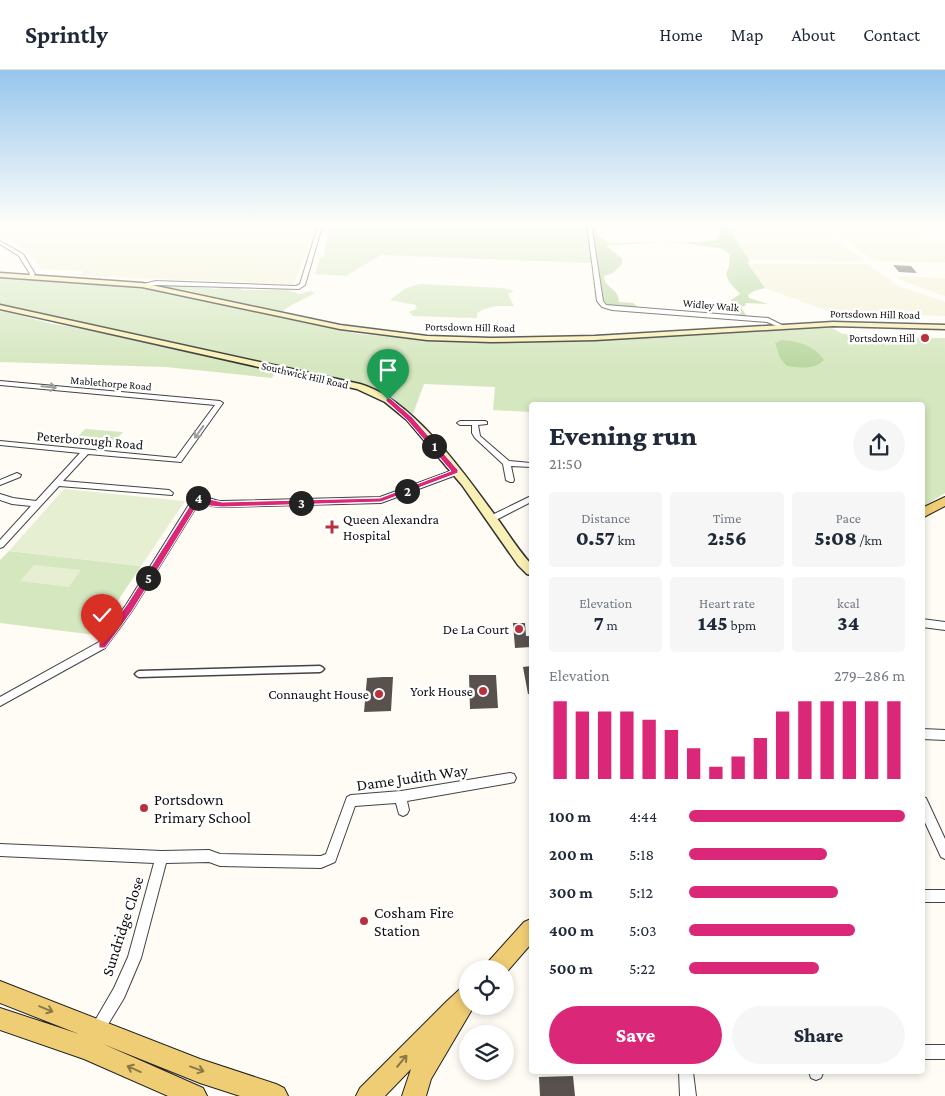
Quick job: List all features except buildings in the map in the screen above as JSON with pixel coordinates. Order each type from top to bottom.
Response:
[{"type":"main road","name":"Portsdown Hill Road","points":[[0,275],[142,285],[340,327],[427,338],[491,340],[595,338],[833,324],[945,327]]},
{"type":"main road","name":"Southwick Hill Road","points":[[0,307],[360,387],[388,400],[410,418],[456,472],[529,570]]},
{"type":"main road","points":[[925,512],[945,500]]},
{"type":"main road","points":[[503,960],[529,931]]},
{"type":"main road","points":[[0,992],[195,1096]]},
{"type":"main road","points":[[368,1096],[392,1074],[439,1022],[459,1005]]},
{"type":"main road","points":[[414,1096],[421,1074],[446,1031],[459,1014]]},
{"type":"main road","points":[[0,1018],[91,1039],[200,1071],[276,1096]]},
{"type":"street","points":[[30,277],[33,274],[31,271]]},
{"type":"street","points":[[142,285],[156,283],[297,288],[302,285],[306,271]]},
{"type":"street","name":"Widley Walk","points":[[596,271],[600,301],[604,306],[768,320],[781,326]]},
{"type":"street","name":"Mablethorpe Road","points":[[0,383],[220,402],[178,460]]},
{"type":"street","points":[[460,422],[485,423]]},
{"type":"street","points":[[475,423],[477,437],[507,463],[529,465]]},
{"type":"street","name":"Peterborough Road","points":[[0,444],[178,460]]},
{"type":"street","points":[[0,545],[85,452]]},
{"type":"street","points":[[507,463],[510,480]]},
{"type":"street","points":[[0,702],[102,645],[129,608],[198,497],[210,503],[222,504],[381,500],[456,472]]},
{"type":"street","points":[[0,483],[17,475]]},
{"type":"street","points":[[58,482],[169,493]]},
{"type":"street","points":[[0,497],[12,501],[38,504]]},
{"type":"street","points":[[490,519],[529,500]]},
{"type":"street","points":[[925,623],[945,626]]},
{"type":"street","points":[[139,674],[320,669]]},
{"type":"street","points":[[925,734],[945,736]]},
{"type":"street","name":"Dame Judith Way","points":[[209,856],[220,860],[320,862],[331,858],[351,801],[401,797],[510,778]]},
{"type":"street","points":[[401,797],[403,810]]},
{"type":"street","points":[[925,809],[945,853]]},
{"type":"street","name":"Sundridge Close","points":[[0,850],[162,857],[209,856]]},
{"type":"street","name":"Sundridge Close","points":[[91,1039],[119,993],[134,958],[162,857]]},
{"type":"street","points":[[925,896],[945,896]]},
{"type":"street","points":[[925,1052],[945,1052]]},
{"type":"street","points":[[686,1074],[688,1096]]},
{"type":"shaded area","points":[[81,271],[299,271],[294,284],[81,276],[84,271]]},
{"type":"shaded area","points":[[753,271],[877,271],[891,280],[893,284],[945,302],[945,316],[831,312],[765,288]]},
{"type":"shaded area","points":[[895,276],[945,278],[945,296],[901,280]]},
{"type":"green space","points":[[316,271],[355,271],[346,276],[315,274]]},
{"type":"green space","points":[[598,271],[615,271],[604,276],[607,284],[616,293],[619,302],[633,303],[641,309],[606,306],[603,303]]},
{"type":"green space","points":[[727,271],[753,271],[765,288],[754,291],[748,295],[749,298],[768,304],[745,303],[746,305],[741,307],[747,317],[737,316],[732,312],[731,300],[740,294],[729,282],[726,274]]},
{"type":"green space","points":[[0,276],[142,287],[359,334],[404,338],[469,342],[575,341],[828,326],[843,334],[859,334],[861,337],[945,338],[945,493],[925,506],[925,402],[529,402],[529,412],[493,410],[495,387],[424,384],[413,414],[370,388],[0,305]]},
{"type":"green space","points":[[162,284],[218,289],[224,287],[240,288],[242,290],[287,290],[300,294],[310,291],[315,293],[284,310],[284,313],[190,291],[153,285]]},
{"type":"green space","points":[[420,284],[504,288],[514,291],[508,294],[514,306],[496,306],[484,309],[477,313],[477,318],[413,316],[409,312],[418,308],[415,307],[416,305],[390,300],[406,288]]},
{"type":"green space","points":[[0,310],[52,324],[88,329],[276,371],[272,378],[166,367],[0,362]]},
{"type":"green space","points":[[781,340],[805,345],[816,351],[824,360],[811,367],[787,366],[780,358],[775,343]]},
{"type":"green space","points":[[85,429],[123,432],[111,445],[73,442]]},
{"type":"green space","points":[[64,489],[185,501],[141,566],[9,551]]},
{"type":"green space","points":[[9,551],[141,566],[95,635],[0,623],[0,560]]},
{"type":"green space","points":[[34,565],[81,570],[69,587],[20,581]]},
{"type":"place","name":"Portsdown Hill","points":[[925,338]]},
{"type":"place","name":"Queen Alexandra Hospital","points":[[332,527]]},
{"type":"place","name":"De La Court","points":[[519,629]]},
{"type":"place","name":"York House","points":[[483,691]]},
{"type":"place","name":"Connaught House","points":[[379,694]]},
{"type":"place","name":"Portsdown Primary School","points":[[144,808]]},
{"type":"place","name":"Cosham Fire Station","points":[[364,921]]},
{"type":"route","points":[[102,645],[114,632],[198,497],[210,503],[222,504],[381,500],[456,472],[410,418],[388,400]]}]
